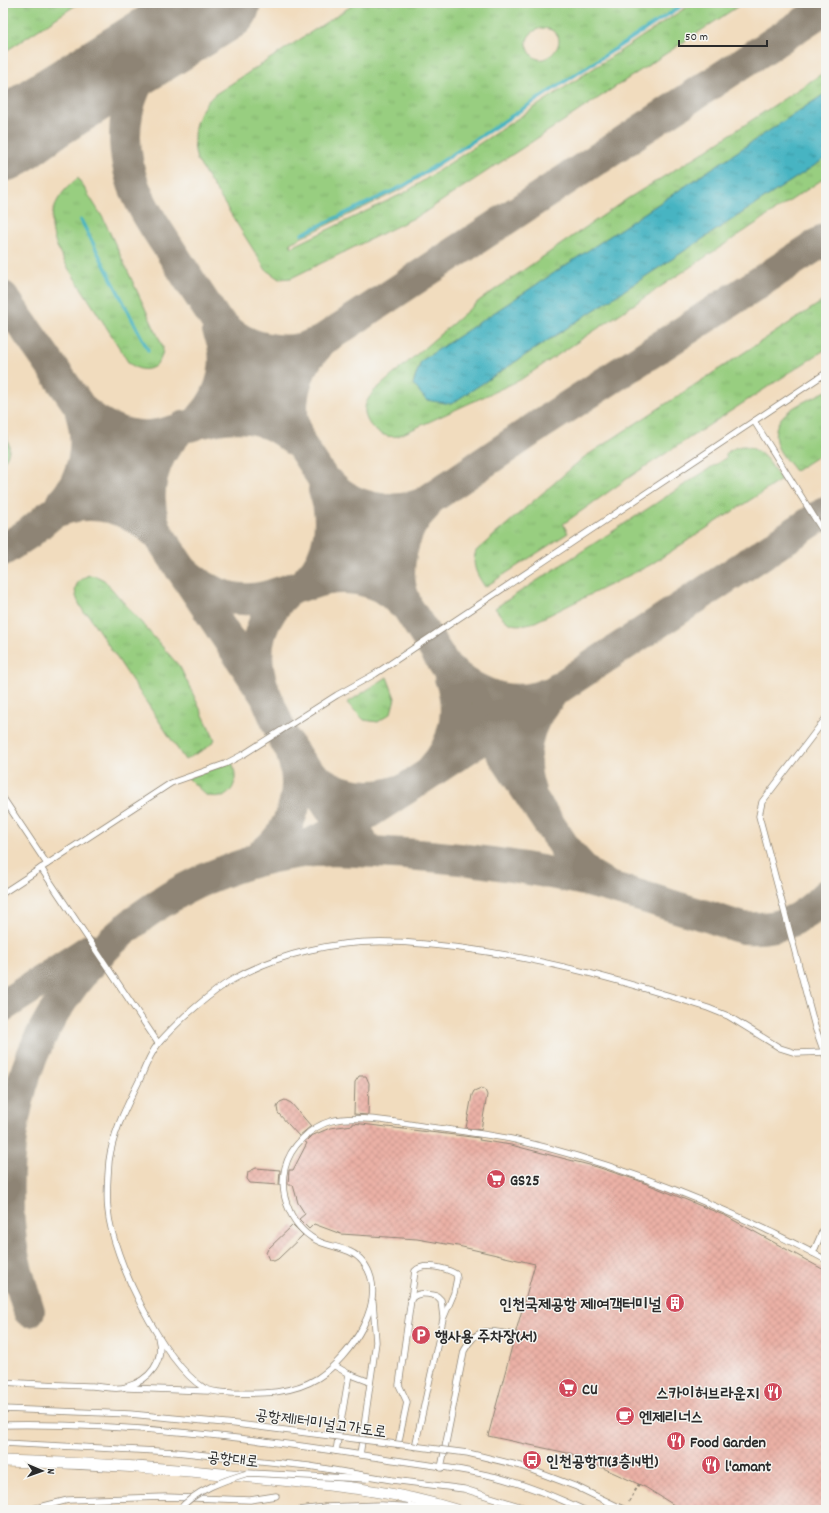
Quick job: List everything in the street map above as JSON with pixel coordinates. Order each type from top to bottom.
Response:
[{"type":"street","name":"공항대로","points":[[3,1461],[74,1462],[189,1470],[307,1482],[401,1496],[454,1509]]},
{"type":"lane","points":[[3,893],[170,783],[225,764],[244,754],[337,695],[375,674],[826,373]]},
{"type":"lane","points":[[754,422],[826,536]]},
{"type":"lane","points":[[209,1391],[178,1364],[134,1292],[123,1268],[114,1240],[107,1209],[109,1164],[114,1134],[154,1048],[158,1043],[201,1002],[236,978],[290,955],[348,944],[390,941],[501,953],[575,969],[645,988],[708,1008],[728,1016],[780,1048],[796,1053],[825,1053],[815,1027],[759,816],[762,802],[826,718]]},
{"type":"lane","points":[[3,798],[47,864]]},
{"type":"lane","points":[[41,868],[158,1043]]},
{"type":"lane","points":[[360,1455],[376,1342],[371,1277],[364,1264],[355,1254],[311,1237],[292,1218],[284,1198],[285,1165],[291,1152],[316,1128],[331,1121],[350,1119],[397,1122],[513,1140],[612,1166],[716,1206],[826,1260]]},
{"type":"lane","points":[[813,1253],[826,1223]]},
{"type":"lane","points":[[398,1446],[407,1405],[399,1388],[415,1271],[419,1267],[425,1266],[452,1271],[456,1274],[457,1278],[454,1293],[444,1319],[414,1448]]},
{"type":"lane","points":[[411,1299],[415,1295],[421,1294],[440,1297],[444,1319]]},
{"type":"lane","points":[[3,1382],[266,1395],[313,1381],[344,1357],[358,1336],[368,1314],[372,1296]]},
{"type":"lane","points":[[124,1388],[143,1380],[153,1370],[159,1358],[160,1343],[156,1328]]},
{"type":"lane","points":[[441,1468],[464,1351],[470,1339],[479,1332],[490,1331],[515,1335]]},
{"type":"lane","points":[[334,1366],[370,1382]]},
{"type":"lane","points":[[336,1451],[350,1374]]},
{"type":"lane","name":"공항제1터미널고가도로","points":[[3,1409],[138,1414],[287,1429],[398,1446],[468,1453],[521,1466],[577,1487],[625,1510]]},
{"type":"lane","points":[[3,1425],[35,1424],[139,1429],[236,1437],[336,1451],[496,1477],[550,1494],[584,1510]]},
{"type":"lane","points":[[3,1443],[176,1452],[309,1466],[392,1480],[464,1489],[532,1510]]},
{"type":"lane","points":[[179,1510],[211,1487],[231,1478],[248,1474],[392,1480]]},
{"type":"lane","points":[[28,1510],[68,1500],[166,1497],[262,1500],[276,1496]]},
{"type":"lane","points":[[299,1510],[324,1507],[381,1505],[454,1509]]},
{"type":"lane","points":[[3,1509],[11,1510]]},
{"type":"path","points":[[629,1504],[639,1484]]},
{"type":"green space","points":[[3,3],[79,3],[3,53]]},
{"type":"green space","points":[[356,3],[685,3],[404,188],[290,243],[292,247],[406,192],[693,3],[743,3],[422,214],[291,278],[279,279],[266,270],[197,160],[194,141],[196,124],[202,109],[214,95]],"holes":[[[542,28],[553,31],[558,37],[558,44],[554,52],[548,57],[541,59],[534,57],[527,44],[530,35]]]},
{"type":"green space","points":[[826,71],[826,93],[421,361],[413,384],[451,404],[826,158],[826,177],[520,380],[398,436],[391,437],[378,432],[369,423],[365,410],[366,403],[373,392],[480,300],[627,199],[699,155]]},
{"type":"green space","points":[[78,178],[103,218],[163,347],[160,360],[152,368],[140,369],[134,367],[128,362],[58,250],[53,235],[52,221],[55,207],[63,192]]},
{"type":"green space","points":[[826,299],[826,349],[631,476],[563,524],[568,533],[485,587],[476,570],[474,561],[476,551],[583,458]]},
{"type":"green space","points":[[826,391],[826,451],[795,471],[778,448],[775,434],[777,425],[782,417],[790,410]]},
{"type":"green space","points":[[3,429],[7,438],[9,450],[3,462]]},
{"type":"green space","points":[[745,446],[752,448],[762,455],[781,480],[650,565],[535,622],[521,625],[511,624],[503,618],[495,608],[727,457],[725,454],[737,447]]},
{"type":"green space","points":[[89,575],[96,576],[104,580],[180,667],[215,740],[208,747],[185,760],[79,603],[75,592],[76,587],[82,579]]},
{"type":"green space","points":[[387,677],[395,698],[391,713],[378,722],[364,720],[347,703]]},
{"type":"green space","points":[[232,762],[235,772],[235,782],[228,794],[223,797],[207,796],[188,778]]},
{"type":"water","points":[[826,93],[826,158],[451,404],[426,400],[413,384],[421,361]]},
{"type":"building","points":[[359,1076],[366,1076],[369,1083],[368,1115],[354,1114],[355,1082]]},
{"type":"building","points":[[481,1088],[485,1090],[487,1095],[481,1130],[466,1128],[472,1095],[474,1091]]},
{"type":"building","points":[[285,1100],[291,1103],[311,1126],[299,1136],[278,1113],[277,1107],[280,1102]]},
{"type":"building","name":"인천국제공항 제1여객터미널","points":[[353,1123],[480,1138],[479,1140],[511,1145],[597,1167],[637,1180],[726,1216],[826,1271],[826,1510],[682,1510],[645,1487],[572,1454],[488,1436],[514,1339],[519,1336],[516,1331],[535,1264],[458,1246],[417,1239],[341,1234],[314,1224],[309,1229],[299,1219],[305,1214],[298,1203],[293,1185],[288,1185],[289,1170],[293,1170],[307,1143],[305,1142],[311,1136],[330,1128],[353,1125]]},
{"type":"building","points":[[256,1168],[280,1170],[279,1185],[250,1183],[247,1179],[248,1172]]},
{"type":"building","points":[[293,1225],[303,1235],[278,1259],[274,1261],[269,1260],[266,1253],[268,1249]]},
{"type":"waterway","points":[[302,234],[407,184],[686,3]]},
{"type":"waterway","points":[[81,220],[148,350]]},
{"type":"taxiway","points":[[3,550],[29,533],[49,516],[183,427],[194,425],[826,8]]},
{"type":"taxiway","points":[[182,28],[167,43],[143,73],[129,106],[125,124],[125,144],[131,178],[140,201],[146,213],[200,296],[316,468],[567,851],[588,874],[603,883]]},
{"type":"taxiway","points":[[3,158],[25,131],[42,114]]},
{"type":"taxiway","points":[[180,568],[208,589],[219,594],[241,599],[265,597],[301,586],[541,424],[826,239]]},
{"type":"taxiway","points":[[3,297],[78,404],[162,540],[266,696],[284,739],[339,821],[361,840]]},
{"type":"taxiway","points":[[223,326],[242,340],[266,348],[291,350],[314,344]]},
{"type":"taxiway","points":[[201,418],[215,399],[223,376],[225,365],[224,353],[218,330]]},
{"type":"taxiway","points":[[298,437],[292,414],[294,389],[302,366],[317,347]]},
{"type":"taxiway","points":[[61,504],[75,484],[83,461],[85,437],[81,413]]},
{"type":"taxiway","points":[[86,413],[105,426],[127,434],[150,436],[173,431]]},
{"type":"taxiway","points":[[203,422],[216,419],[240,417],[251,418],[273,425],[294,440]]},
{"type":"taxiway","points":[[154,523],[150,500],[152,476],[161,454],[175,435]]},
{"type":"taxiway","points":[[331,485],[350,500],[372,508],[396,509],[419,505]]},
{"type":"taxiway","points":[[308,579],[316,570],[322,559],[329,537],[329,513],[324,490]]},
{"type":"taxiway","points":[[61,510],[86,505],[98,505],[111,508],[123,511],[145,524],[155,532]]},
{"type":"taxiway","points":[[405,601],[399,577],[402,551],[410,526],[425,507]]},
{"type":"taxiway","points":[[302,847],[330,835],[371,811],[826,512]]},
{"type":"taxiway","points":[[310,584],[333,579],[358,579],[381,587],[391,593],[400,602]]},
{"type":"taxiway","points":[[263,688],[257,659],[260,634],[272,610],[290,589]]},
{"type":"taxiway","points":[[454,674],[474,688],[497,697],[522,700],[546,694]]},
{"type":"taxiway","points":[[432,769],[446,749],[454,726],[456,714],[454,690],[450,678]]},
{"type":"taxiway","points":[[530,791],[525,766],[527,742],[535,718],[549,698]]},
{"type":"taxiway","points":[[251,861],[275,842],[291,815],[297,785],[296,770],[292,754]]},
{"type":"taxiway","points":[[309,772],[328,786],[350,794],[374,796],[398,791]]},
{"type":"taxiway","points":[[29,1311],[13,1254],[9,1224],[8,1193],[12,1132],[18,1101],[26,1072],[38,1043],[52,1016],[74,983],[100,954],[128,927],[158,905],[191,886],[226,871],[264,859],[303,852],[341,850],[449,858],[536,870],[610,887],[744,928],[768,927],[789,922],[808,911],[826,895]]},
{"type":"taxiway","points":[[3,1006],[91,949]]},
{"type":"runway","points":[[3,142],[42,114],[221,3]]},
{"type":"place","name":"GS25","points":[[496,1179]]},
{"type":"place","name":"인천국제공항 제1여객터미널","points":[[675,1303]]},
{"type":"place","name":"행사용 주차장(서)","points":[[421,1335]]},
{"type":"place","name":"CU","points":[[568,1388]]},
{"type":"place","name":"스카이허브라운지","points":[[773,1392]]},
{"type":"place","name":"엔제리너스","points":[[625,1416]]},
{"type":"place","name":"Food Garden","points":[[676,1441]]},
{"type":"place","name":"인천공항T1(3층14번)","points":[[532,1460]]},
{"type":"place","name":"l'amant","points":[[711,1465]]}]
